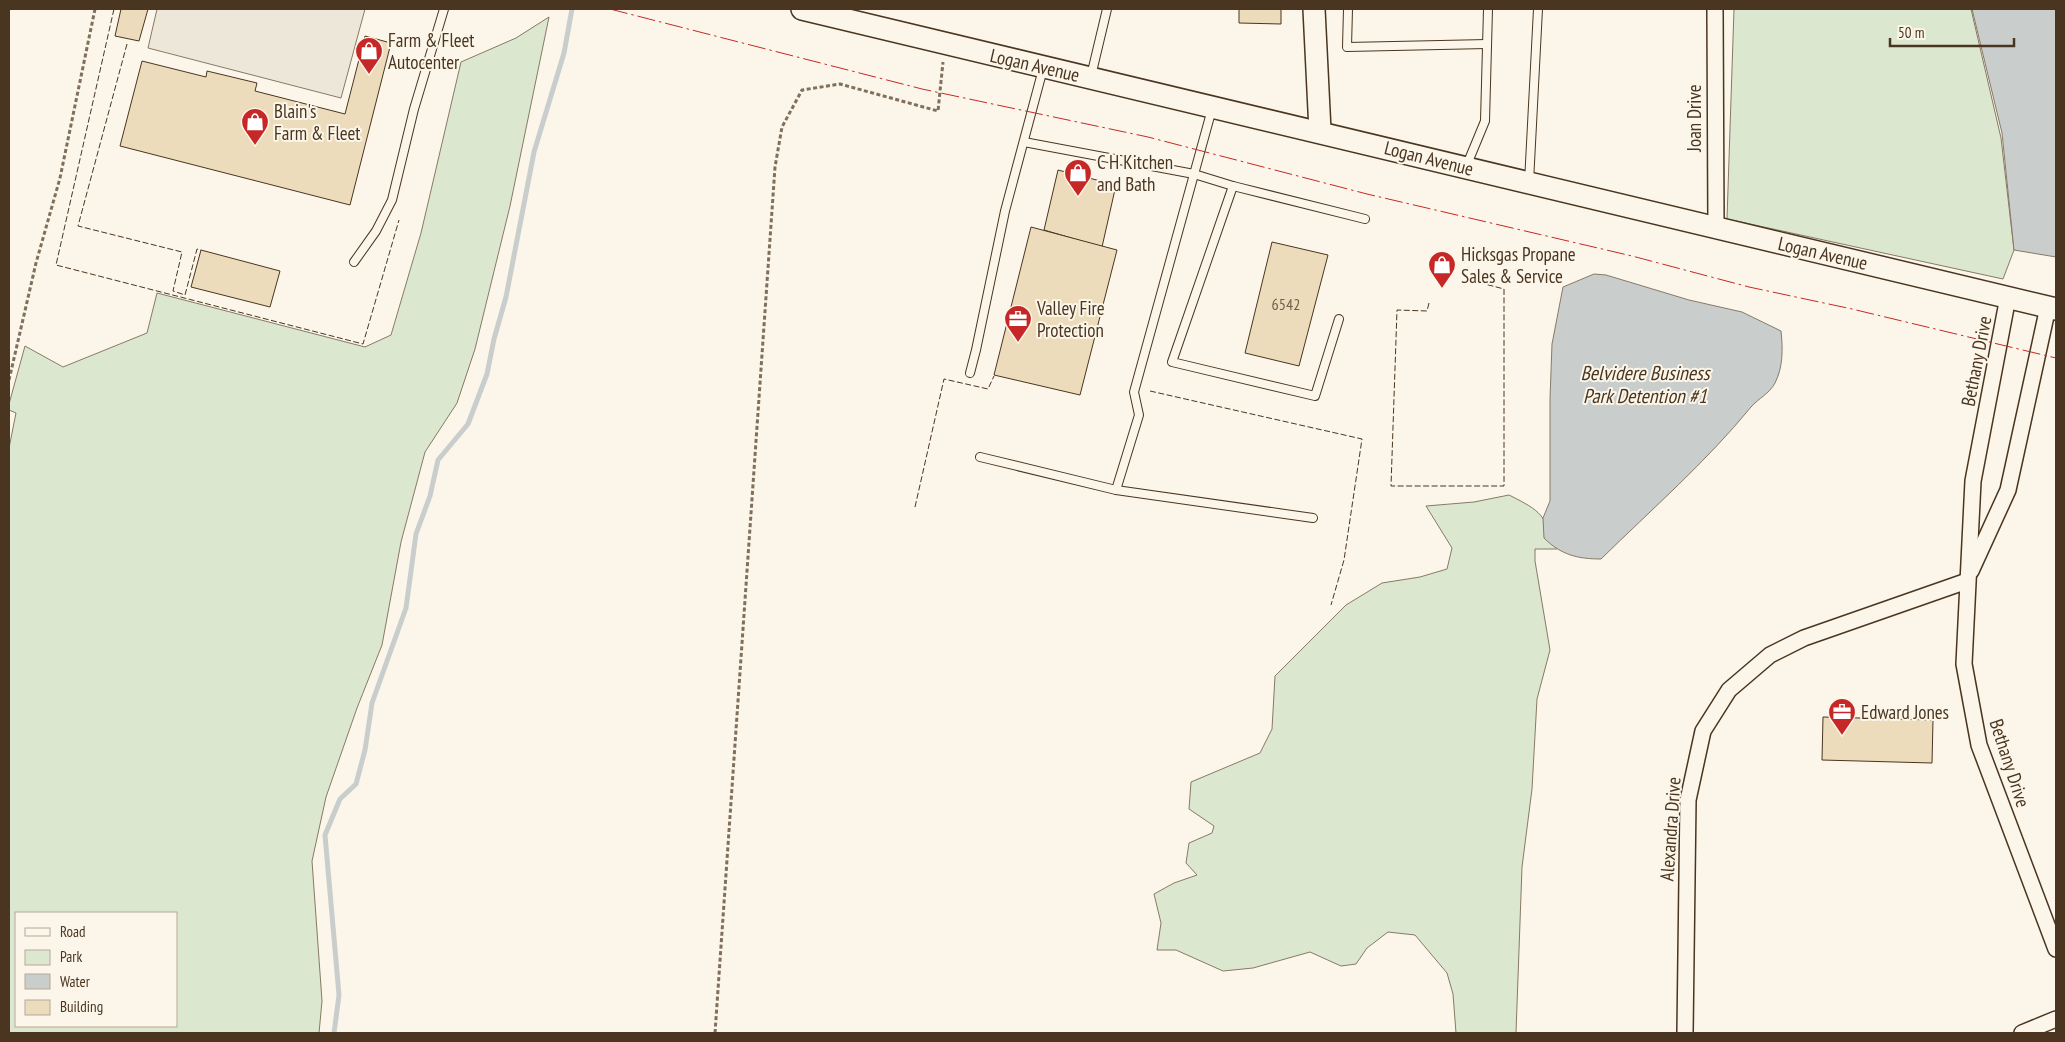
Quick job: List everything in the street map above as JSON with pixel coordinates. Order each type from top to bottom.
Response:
[{"type":"main road","name":"Logan Avenue","points":[[802,9],[1320,131],[2052,308]]},
{"type":"main road","points":[[1314,9],[1320,131]]},
{"type":"street","name":"Joan Drive","points":[[1715,9],[1716,228]]},
{"type":"street","name":"Bethany Drive","points":[[2008,297],[1973,481],[1964,664],[1979,745],[2056,949]]},
{"type":"street","name":"Bethany Drive","points":[[1967,581],[2008,490],[2052,308]]},
{"type":"street","name":"Alexandra Drive","points":[[1685,1033],[1688,800],[1702,732],[1729,690],[1770,655],[1804,638],[1967,581]]},
{"type":"street","points":[[2022,1033],[2056,1018]]},
{"type":"lane","points":[[354,262],[376,231],[392,200],[414,109],[444,9]]},
{"type":"lane","points":[[1090,78],[1107,9]]},
{"type":"lane","points":[[1348,9],[1347,47],[1487,44]]},
{"type":"lane","points":[[1466,166],[1485,121],[1488,9]]},
{"type":"lane","points":[[1529,182],[1538,9]]},
{"type":"lane","points":[[970,373],[1005,211],[1044,67]]},
{"type":"lane","points":[[1116,490],[1140,415],[1134,392],[1213,107]]},
{"type":"lane","points":[[1024,142],[1194,174],[1233,186],[1364,219]]},
{"type":"lane","points":[[1233,186],[1172,362],[1315,396],[1339,319]]},
{"type":"lane","points":[[980,457],[1116,490],[1313,518]]},
{"type":"path","points":[[9,380],[36,263],[60,178],[94,9]]},
{"type":"path","points":[[715,1033],[775,167],[782,127],[802,90],[840,84],[938,111],[945,43]]},
{"type":"green space","points":[[1734,9],[1971,9],[2001,138],[2014,250],[2003,279],[1727,219]]},
{"type":"green space","points":[[549,17],[510,206],[475,349],[457,403],[425,452],[401,542],[382,645],[357,708],[326,797],[312,861],[322,1001],[319,1033],[9,1033],[9,448],[16,413],[9,410],[9,404],[25,346],[63,367],[147,333],[157,293],[365,347],[391,335],[421,233],[461,62],[516,38]]},
{"type":"green space","points":[[1509,495],[1529,506],[1540,515],[1545,521],[1557,549],[1535,549],[1535,561],[1550,650],[1537,699],[1532,789],[1522,867],[1516,1033],[1456,1033],[1453,994],[1447,973],[1415,935],[1388,932],[1367,948],[1356,964],[1341,966],[1310,952],[1253,968],[1223,971],[1176,950],[1157,950],[1161,923],[1154,894],[1174,883],[1197,875],[1186,863],[1189,843],[1212,833],[1214,826],[1189,809],[1191,782],[1260,753],[1272,729],[1275,676],[1346,605],[1382,583],[1420,577],[1447,569],[1452,548],[1426,506],[1474,502]]},
{"type":"shaded area","points":[[157,9],[365,9],[341,98],[148,48]]},
{"type":"water","points":[[1972,9],[2056,9],[2056,257],[2014,250],[2002,133]]},
{"type":"water","name":"Belvidere Business Park Detention #1","points":[[1594,274],[1606,275],[1689,300],[1742,312],[1781,331],[1782,345],[1780,371],[1770,390],[1751,407],[1697,466],[1601,559],[1570,555],[1550,544],[1544,538],[1543,518],[1550,501],[1552,344],[1563,287]]},
{"type":"building","points":[[121,9],[148,9],[139,41],[115,36]]},
{"type":"building","points":[[1239,9],[1281,9],[1281,24],[1239,23]]},
{"type":"building","points":[[365,36],[391,43],[350,205],[120,146],[142,61],[206,77],[207,71],[257,83],[255,91],[345,114]]},
{"type":"building","points":[[1058,170],[1116,185],[1102,247],[1044,230]]},
{"type":"building","points":[[1031,227],[1117,250],[1080,395],[994,375]]},
{"type":"building","points":[[1272,242],[1328,255],[1299,366],[1245,353]]},
{"type":"building","points":[[201,250],[280,271],[270,307],[191,287]]},
{"type":"building","points":[[1823,717],[1933,720],[1932,763],[1822,760]]},
{"type":"waterway","points":[[334,1033],[339,995],[325,835],[340,799],[356,784],[365,750],[372,703],[406,608],[416,534],[430,496],[438,460],[468,424],[487,374],[494,339],[506,297],[534,152],[564,53],[572,9]]},
{"type":"fence","points":[[114,9],[56,265],[363,344],[399,220]]},
{"type":"fence","points":[[127,44],[78,226],[182,252],[173,291],[185,295],[197,249],[201,250]]},
{"type":"fence","points":[[1429,303],[1427,311],[1397,310],[1391,486],[1504,486],[1504,289],[1481,283]]},
{"type":"fence","points":[[915,507],[944,379],[988,389],[994,376]]},
{"type":"fence","points":[[1150,391],[1362,439],[1344,560],[1331,605]]},
{"type":"power","points":[[610,9],[922,89],[1148,137],[1367,194],[1632,256],[1749,287],[1852,309],[2056,358]]},
{"type":"place","name":"Farm & Fleet Autocenter","points":[[369,75]]},
{"type":"place","name":"Blain's Farm & Fleet","points":[[255,146]]},
{"type":"place","name":"C H Kitchen and Bath","points":[[1078,197]]},
{"type":"place","name":"Hicksgas Propane Sales & Service","points":[[1442,289]]},
{"type":"place","name":"Valley Fire Protection","points":[[1018,343]]},
{"type":"place","name":"Edward Jones","points":[[1842,736]]}]
